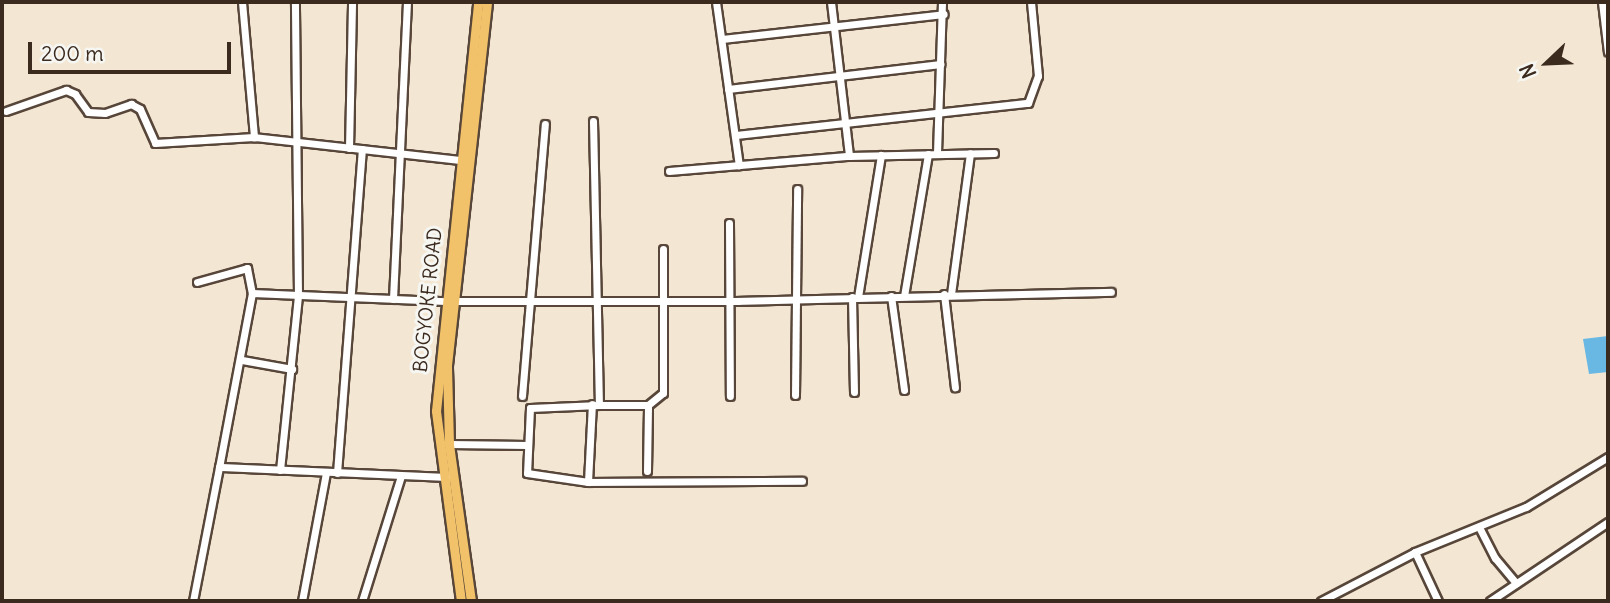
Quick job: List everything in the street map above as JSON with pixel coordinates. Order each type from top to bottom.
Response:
[{"type":"main road","name":"BOGYOKE ROAD","points":[[461,601],[449,477],[447,365],[459,160],[478,2]]},
{"type":"main road","name":"BOGYOKE ROAD","points":[[471,601],[436,411],[487,2]]},
{"type":"street","points":[[242,2],[254,138]]},
{"type":"street","points":[[280,470],[298,295],[295,2]]},
{"type":"street","points":[[349,148],[352,2]]},
{"type":"street","points":[[393,299],[407,2]]},
{"type":"street","points":[[716,2],[739,165]]},
{"type":"street","points":[[831,2],[849,156]]},
{"type":"street","points":[[937,153],[944,14],[942,2]]},
{"type":"street","points":[[736,135],[1028,103],[1038,76],[1031,2]]},
{"type":"street","points":[[1602,2],[1608,52]]},
{"type":"street","points":[[722,39],[944,14]]},
{"type":"street","points":[[729,89],[941,64]]},
{"type":"street","points":[[6,111],[66,90],[75,94],[88,112],[105,113],[131,104],[141,109],[155,143],[254,138],[459,160]]},
{"type":"street","points":[[588,482],[596,404],[598,302],[593,121]]},
{"type":"street","points":[[522,396],[545,124]]},
{"type":"street","points":[[337,473],[362,149]]},
{"type":"street","points":[[955,387],[948,294],[970,153]]},
{"type":"street","points":[[669,171],[849,156],[994,153]]},
{"type":"street","points":[[904,296],[928,154]]},
{"type":"street","points":[[855,393],[855,297],[881,155]]},
{"type":"street","points":[[795,395],[797,189]]},
{"type":"street","points":[[729,223],[730,396]]},
{"type":"street","points":[[663,249],[663,393],[648,405],[596,404],[530,408],[527,445],[530,475],[588,482],[802,481]]},
{"type":"street","points":[[192,601],[242,360],[252,293],[247,268],[197,282]]},
{"type":"street","points":[[252,293],[451,301],[598,302],[1111,292]]},
{"type":"street","points":[[891,296],[904,390]]},
{"type":"street","points":[[242,360],[292,369]]},
{"type":"street","points":[[647,471],[648,405]]},
{"type":"street","points":[[449,444],[527,445]]},
{"type":"street","points":[[1321,601],[1415,552],[1526,507],[1608,457]]},
{"type":"street","points":[[219,467],[449,477]]},
{"type":"street","points":[[302,601],[326,473]]},
{"type":"street","points":[[362,601],[401,476]]},
{"type":"street","points":[[1490,601],[1608,522]]},
{"type":"street","points":[[1479,527],[1494,558],[1516,583]]},
{"type":"street","points":[[1415,552],[1437,601]]},
{"type":"water","points":[[1608,336],[1608,372],[1589,374],[1583,339]]}]
